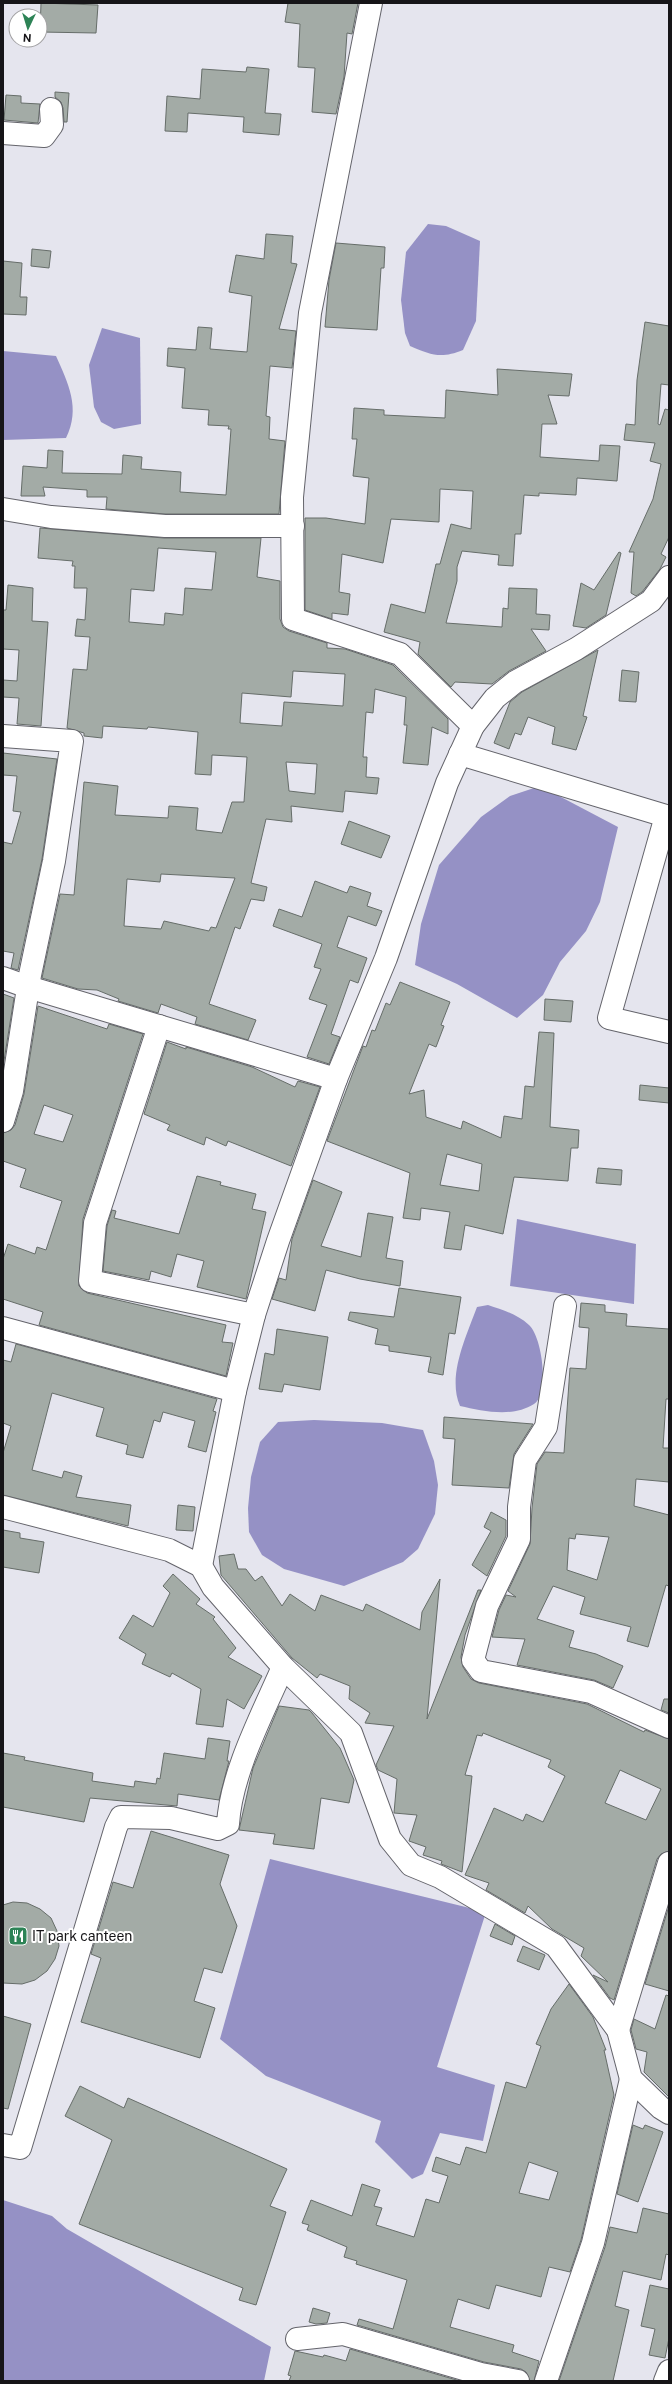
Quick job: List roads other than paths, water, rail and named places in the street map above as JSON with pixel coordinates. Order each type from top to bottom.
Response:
[{"type":"street","points":[[370,3],[310,313],[292,497],[293,619],[400,654],[473,726]]},
{"type":"street","points":[[3,133],[44,136],[52,125],[51,109]]},
{"type":"street","points":[[3,509],[51,517],[165,526],[293,526]]},
{"type":"street","points":[[201,1566],[235,1391],[254,1316],[278,1241],[336,1079],[386,958],[447,783],[473,726],[495,698],[515,682],[576,649],[651,601],[669,577]]},
{"type":"street","points":[[3,736],[72,741],[54,861],[28,987],[12,1092],[3,1121]]},
{"type":"street","points":[[460,754],[666,816],[609,1018],[669,1032]]},
{"type":"street","points":[[3,978],[28,987],[336,1079]]},
{"type":"street","points":[[159,1026],[95,1223],[90,1281],[254,1316]]},
{"type":"street","points":[[565,1306],[546,1427],[525,1460],[520,1507],[519,1539],[487,1606],[473,1660],[481,1671],[591,1692],[669,1726]]},
{"type":"street","points":[[3,1328],[235,1391]]},
{"type":"street","points":[[3,1507],[169,1550],[201,1566],[212,1587],[284,1666],[351,1733],[390,1839],[411,1865],[440,1876],[556,1946],[618,2030],[631,2079],[593,2243],[546,2381]]},
{"type":"street","points":[[3,2145],[20,2148],[116,1827],[121,1817],[171,1818],[218,1829],[228,1824],[229,1810],[248,1749],[284,1666]]},
{"type":"street","points":[[618,2030],[669,1863]]},
{"type":"street","points":[[631,2079],[661,2108],[669,2113]]},
{"type":"street","points":[[297,2339],[343,2334],[481,2374],[518,2381]]},
{"type":"street","points":[[665,2381],[669,2371]]},
{"type":"place","name":"IT park canteen","points":[[18,1936]]}]
